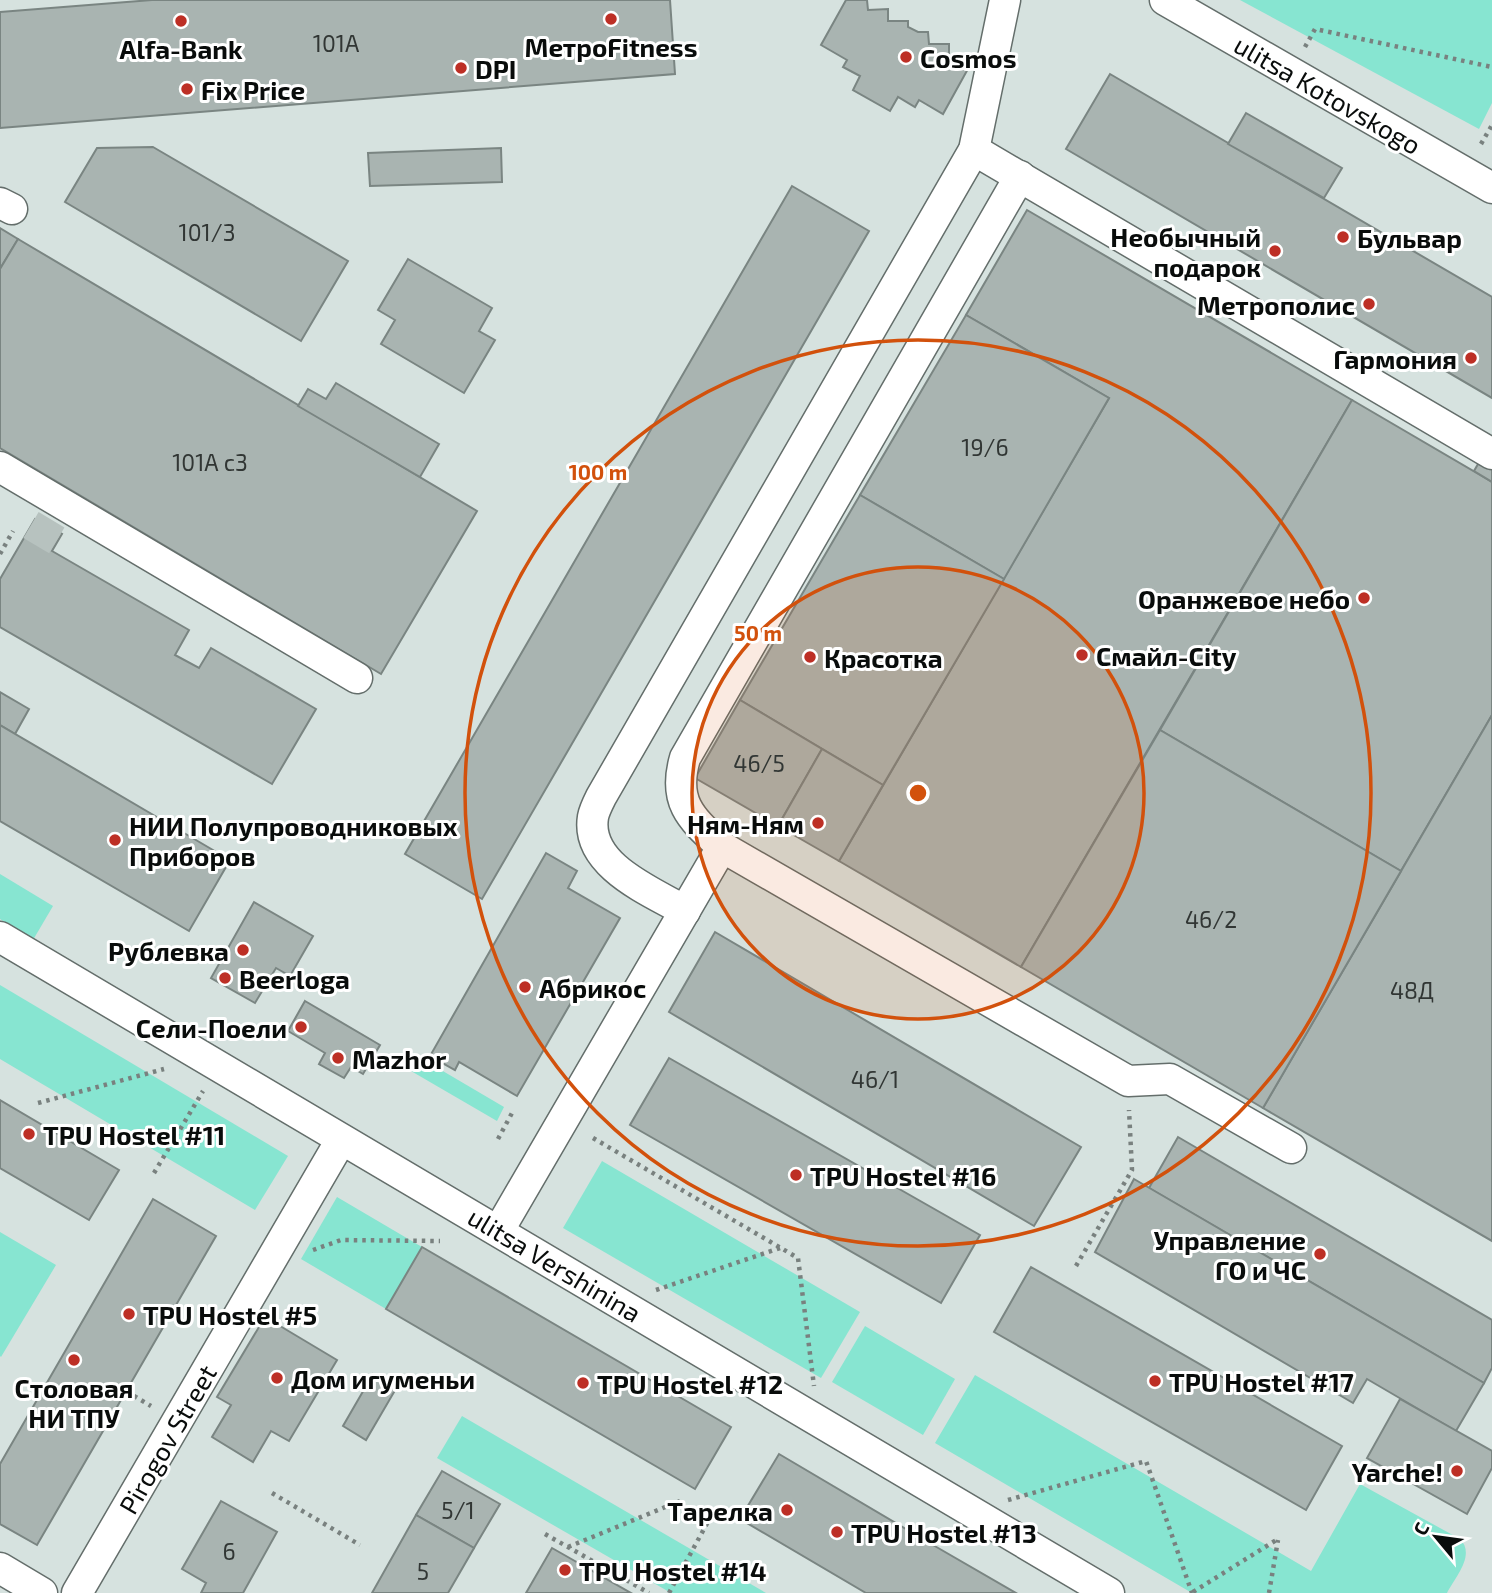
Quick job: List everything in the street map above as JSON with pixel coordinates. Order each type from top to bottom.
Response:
[{"type":"street","points":[[685,911],[612,865],[595,837],[592,818],[601,797],[974,150],[1005,0]]},
{"type":"street","name":"ulitsa Kotovskogo","points":[[1164,0],[1492,188]]},
{"type":"street","points":[[974,150],[1492,454]]},
{"type":"street","points":[[1020,176],[685,758],[679,778],[682,799],[691,818],[722,847],[1128,1082],[1170,1079],[1291,1148]]},
{"type":"street","points":[[0,467],[357,678]]},
{"type":"street","points":[[499,1230],[722,847]]},
{"type":"street","name":"ulitsa Vershinina","points":[[0,937],[1109,1593]]},
{"type":"street","name":"Pirogov Street","points":[[77,1593],[341,1140]]},
{"type":"street","points":[[0,1569],[42,1593]]},
{"type":"path","points":[[1304,47],[1315,29],[1492,67]]},
{"type":"path","points":[[1481,144],[1492,125]]},
{"type":"path","points":[[0,554],[13,531]]},
{"type":"path","points":[[38,1103],[165,1069]]},
{"type":"path","points":[[1076,1266],[1132,1170],[1128,1082]]},
{"type":"path","points":[[154,1173],[204,1090]]},
{"type":"path","points":[[498,1139],[512,1113]]},
{"type":"path","points":[[593,1138],[799,1258],[815,1392]]},
{"type":"path","points":[[267,1267],[341,1240],[440,1241]]},
{"type":"path","points":[[645,1294],[781,1248]]},
{"type":"path","points":[[1004,1501],[1146,1461],[1192,1592],[1278,1539],[1269,1593]]},
{"type":"path","points":[[272,1493],[360,1545]]},
{"type":"path","points":[[568,1547],[680,1501]]},
{"type":"path","points":[[669,1593],[710,1518]]},
{"type":"path","points":[[545,1534],[649,1593]]},
{"type":"green space","points":[[1240,0],[1492,0],[1492,103],[1479,129]]},
{"type":"green space","points":[[0,874],[53,906],[33,940],[0,919]]},
{"type":"green space","points":[[0,985],[288,1156],[255,1210],[0,1059]]},
{"type":"green space","points":[[419,1057],[504,1107],[497,1121],[411,1071]]},
{"type":"green space","points":[[602,1161],[860,1312],[821,1378],[563,1228]]},
{"type":"green space","points":[[337,1197],[422,1247],[386,1309],[301,1259]]},
{"type":"green space","points":[[0,1232],[56,1265],[1,1357],[0,1356]]},
{"type":"green space","points":[[865,1326],[955,1379],[923,1435],[832,1382]]},
{"type":"green space","points":[[975,1375],[1311,1571],[1360,1484],[1460,1539],[1466,1552],[1465,1559],[1447,1593],[1192,1593],[935,1443]]},
{"type":"green space","points":[[462,1416],[766,1593],[671,1593],[437,1458]]},
{"type":"building","points":[[152,0],[670,0],[675,74],[0,128],[0,12]]},
{"type":"building","name":"Cosmos","points":[[846,0],[867,0],[868,10],[888,9],[888,21],[908,21],[908,27],[918,32],[928,32],[929,44],[949,44],[949,55],[969,55],[969,67],[943,114],[919,100],[915,107],[898,97],[890,111],[853,90],[860,76],[843,67],[847,60],[821,45]]},
{"type":"building","points":[[1110,74],[1492,297],[1492,398],[1066,149]]},
{"type":"building","points":[[1246,113],[1342,168],[1324,198],[1228,144]]},
{"type":"building","points":[[153,147],[348,261],[301,341],[65,202],[97,148]]},
{"type":"building","points":[[501,148],[502,182],[370,186],[368,153]]},
{"type":"building","points":[[792,186],[869,231],[482,899],[405,854]]},
{"type":"building","name":"Смайл-City","points":[[1027,210],[1352,400],[1021,967],[839,861],[1109,398],[966,315]]},
{"type":"building","points":[[0,228],[18,239],[0,269]]},
{"type":"building","points":[[18,239],[477,511],[381,674],[0,448],[0,269]]},
{"type":"building","points":[[408,259],[492,308],[479,331],[495,340],[464,393],[381,344],[395,320],[378,310]]},
{"type":"building","points":[[966,315],[1109,398],[1004,579],[860,495]]},
{"type":"building","points":[[336,383],[439,444],[420,477],[298,406],[308,389],[326,399]]},
{"type":"building","name":"Оранжевое небо","points":[[1352,400],[1492,482],[1492,715],[1401,871],[1160,730]]},
{"type":"building","points":[[1492,440],[1492,482],[1474,471]]},
{"type":"building","points":[[860,495],[1004,579],[883,785],[740,700]]},
{"type":"building","points":[[35,519],[62,534],[52,551],[189,630],[175,655],[199,668],[211,648],[316,709],[272,784],[0,627],[0,579]]},
{"type":"building","points":[[0,692],[29,709],[15,734],[0,725]]},
{"type":"building","points":[[740,700],[822,749],[778,826],[695,778]]},
{"type":"building","points":[[1492,715],[1492,1241],[1263,1108]]},
{"type":"building","name":"НИИ Полупроводниковых Приборов","points":[[0,725],[230,860],[189,931],[0,821]]},
{"type":"building","points":[[1160,730],[1401,871],[1263,1108],[1021,967]]},
{"type":"building","points":[[822,749],[883,785],[839,861],[778,826]]},
{"type":"building","name":"Абрикос","points":[[546,853],[577,871],[568,888],[620,918],[517,1096],[459,1062],[455,1070],[430,1056]]},
{"type":"building","points":[[254,902],[313,936],[290,976],[276,968],[255,1003],[211,978]]},
{"type":"building","points":[[715,932],[1081,1147],[1034,1226],[669,1012]]},
{"type":"building","points":[[305,1001],[380,1045],[363,1074],[351,1067],[344,1078],[319,1064],[325,1053],[288,1031]]},
{"type":"building","name":"TPU Hostel #16","points":[[669,1058],[980,1235],[941,1303],[630,1125]]},
{"type":"building","name":"TPU Hostel #11","points":[[0,1100],[119,1170],[89,1220],[0,1168]]},
{"type":"building","name":"Управление ГО и ЧС","points":[[1178,1137],[1492,1320],[1492,1368],[1484,1383],[1149,1188]]},
{"type":"building","points":[[1134,1179],[1484,1383],[1456,1431],[1367,1379],[1353,1403],[1095,1252]]},
{"type":"building","name":"TPU Hostel #5","points":[[153,1199],[216,1236],[37,1545],[0,1524],[0,1464]]},
{"type":"building","name":"TPU Hostel #12","points":[[422,1247],[731,1427],[695,1489],[386,1309]]},
{"type":"building","name":"TPU Hostel #17","points":[[1031,1267],[1342,1446],[1306,1510],[994,1332]]},
{"type":"building","name":"Дом игуменьи","points":[[265,1317],[337,1360],[289,1441],[271,1431],[253,1462],[212,1437],[231,1405],[217,1397]]},
{"type":"building","points":[[373,1374],[397,1387],[366,1440],[343,1426]]},
{"type":"building","points":[[1400,1399],[1492,1451],[1492,1468],[1467,1514],[1367,1458]]},
{"type":"building","name":"TPU Hostel #13","points":[[779,1454],[1016,1593],[866,1593],[740,1519]]},
{"type":"building","points":[[442,1471],[500,1504],[474,1548],[416,1515]]},
{"type":"building","points":[[221,1501],[277,1532],[243,1593],[201,1593],[206,1583],[182,1569]]},
{"type":"building","points":[[416,1515],[474,1548],[448,1593],[372,1593]]},
{"type":"building","name":"TPU Hostel #14","points":[[552,1548],[631,1593],[526,1593]]},
{"type":"tunnel","points":[[31,525],[58,541]]},
{"type":"place","name":"МетроFitness","points":[[611,19]]},
{"type":"place","name":"Alfa-Bank","points":[[181,21]]},
{"type":"place","name":"Cosmos","points":[[906,57]]},
{"type":"place","name":"DPI","points":[[461,68]]},
{"type":"place","name":"Fix Price","points":[[187,89]]},
{"type":"place","name":"Бульвар","points":[[1343,237]]},
{"type":"place","name":"Необычный подарок","points":[[1275,251]]},
{"type":"place","name":"Метрополис","points":[[1369,304]]},
{"type":"place","name":"Гармония","points":[[1471,358]]},
{"type":"place","name":"Оранжевое небо","points":[[1364,598]]},
{"type":"place","name":"Смайл-City","points":[[1082,655]]},
{"type":"place","name":"Красотка","points":[[810,657]]},
{"type":"place","name":"Ням-Ням","points":[[818,823]]},
{"type":"place","name":"НИИ Полупроводниковых Приборов","points":[[115,840]]},
{"type":"place","name":"Рублевка","points":[[243,950]]},
{"type":"place","name":"Beerloga","points":[[225,978]]},
{"type":"place","name":"Абрикос","points":[[525,987]]},
{"type":"place","name":"Сели-Поели","points":[[301,1027]]},
{"type":"place","name":"Mazhor","points":[[338,1058]]},
{"type":"place","name":"TPU Hostel #11","points":[[29,1134]]},
{"type":"place","name":"TPU Hostel #16","points":[[796,1175]]},
{"type":"place","name":"Управление ГО и ЧС","points":[[1320,1254]]},
{"type":"place","name":"TPU Hostel #5","points":[[129,1314]]},
{"type":"place","name":"Столовая НИ ТПУ","points":[[74,1360]]},
{"type":"place","name":"Дом игуменьи","points":[[277,1378]]},
{"type":"place","name":"TPU Hostel #17","points":[[1155,1381]]},
{"type":"place","name":"TPU Hostel #12","points":[[583,1383]]},
{"type":"place","name":"Yarche!","points":[[1457,1471]]},
{"type":"place","name":"Тарелка","points":[[787,1510]]},
{"type":"place","name":"TPU Hostel #13","points":[[837,1532]]},
{"type":"place","name":"TPU Hostel #14","points":[[565,1570]]}]
